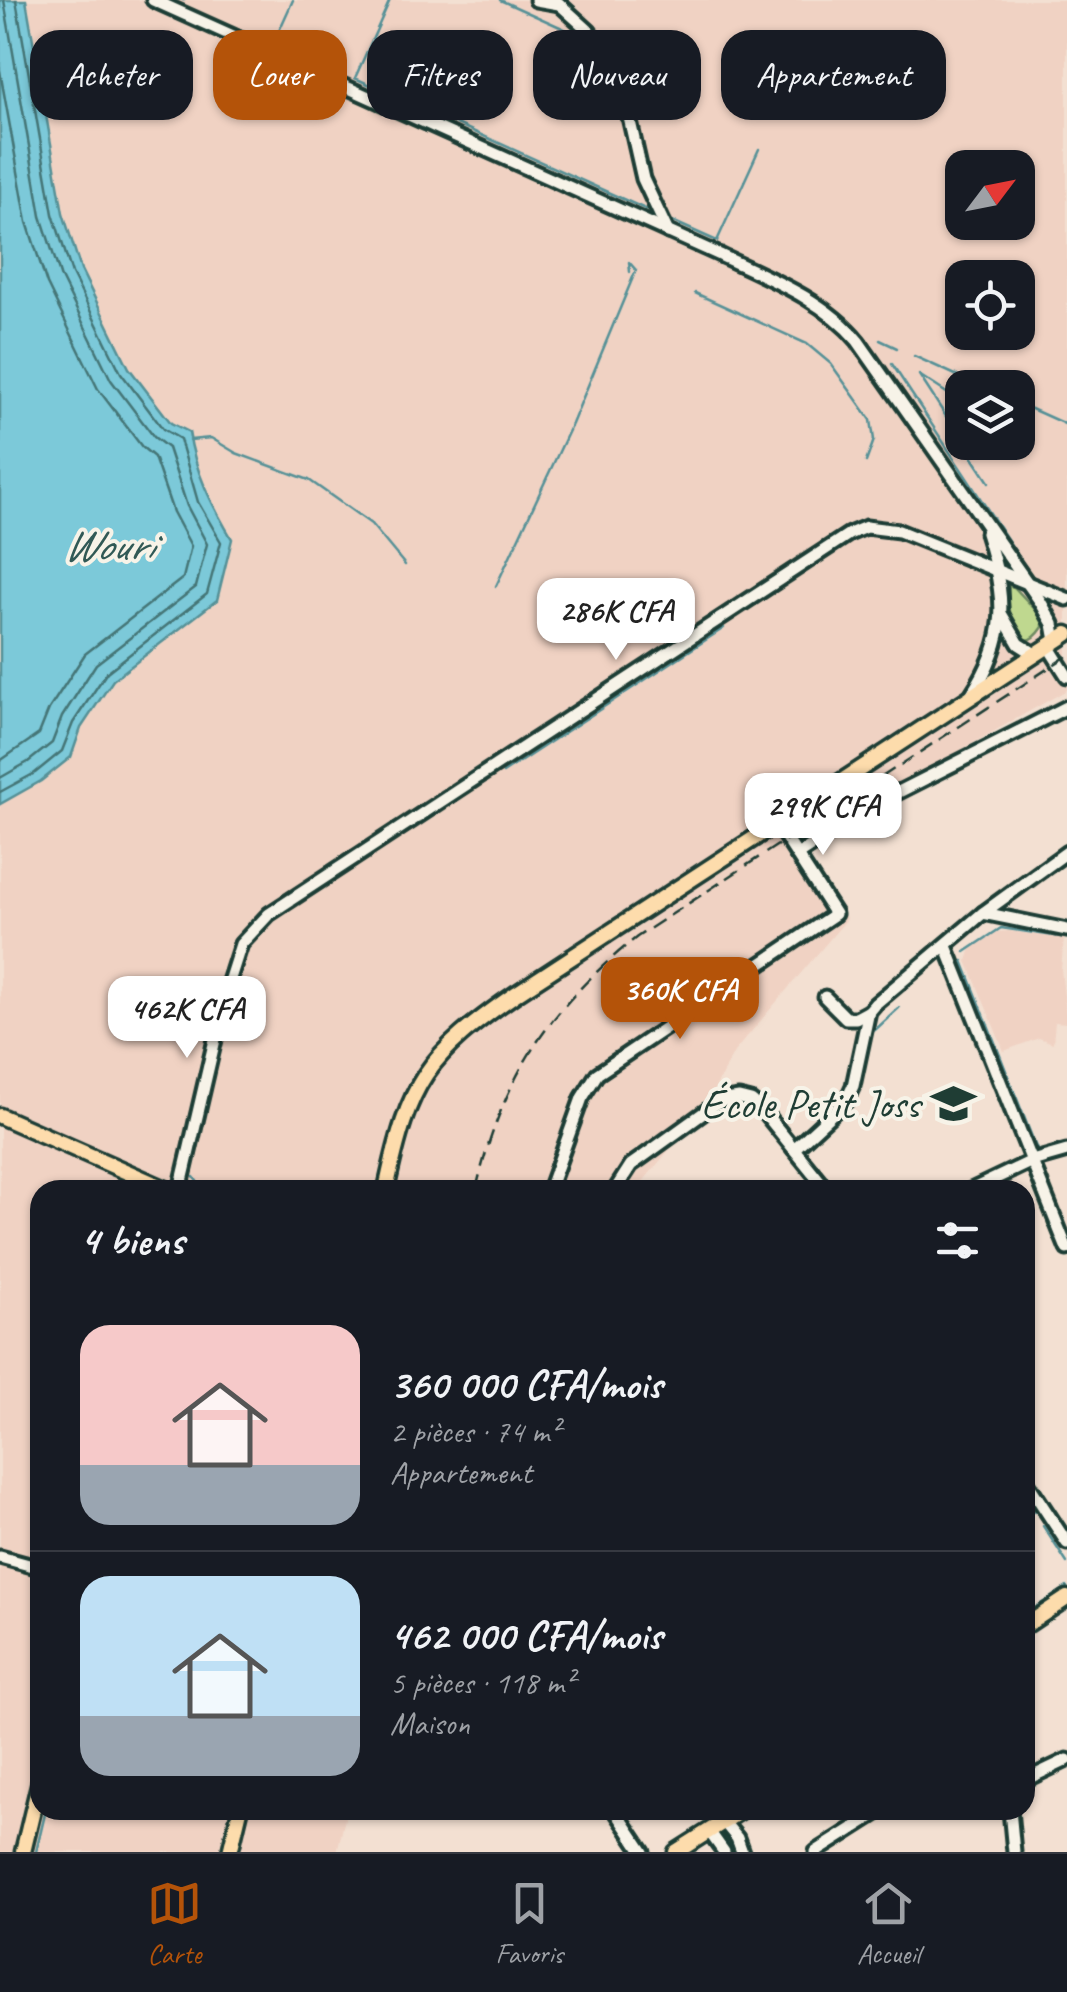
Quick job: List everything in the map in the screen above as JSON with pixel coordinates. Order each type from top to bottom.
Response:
[{"type":"main road","points":[[388,1180],[397,1137],[413,1095],[425,1072],[458,1035],[517,992],[1052,644]]},
{"type":"main road","points":[[0,1116],[145,1180]]},
{"type":"main road","points":[[1035,1619],[1067,1598]]},
{"type":"main road","points":[[23,1852],[31,1820]]},
{"type":"main road","points":[[230,1852],[238,1820]]},
{"type":"main road","points":[[676,1852],[698,1846],[709,1831],[727,1820]]},
{"type":"street","points":[[154,0],[777,282],[829,313],[848,329],[1048,614],[1052,644],[1067,676]]},
{"type":"street","points":[[536,0],[557,2],[589,31],[609,60],[624,95],[643,179],[668,232]]},
{"type":"street","points":[[968,699],[991,664],[1001,611],[996,569],[984,525]]},
{"type":"street","points":[[182,1180],[213,1041],[241,944],[268,914],[849,534],[866,527],[882,527],[1067,599]]},
{"type":"street","points":[[1001,611],[1013,637],[1052,644]]},
{"type":"street","points":[[796,854],[879,802],[1067,707]]},
{"type":"street","points":[[553,1180],[582,1098],[597,1074],[835,914],[777,824]]},
{"type":"street","points":[[825,997],[846,1018],[869,1011],[982,913],[1067,852]]},
{"type":"street","points":[[982,913],[1067,930]]},
{"type":"street","points":[[946,946],[1067,1249]]},
{"type":"street","points":[[794,1148],[846,1100],[853,1086],[869,1011]]},
{"type":"street","points":[[621,1180],[631,1166],[728,1098],[751,1101],[819,1180]]},
{"type":"street","points":[[992,1180],[1032,1161],[1067,1152]]},
{"type":"street","points":[[1035,1495],[1067,1543]]},
{"type":"street","points":[[0,1557],[30,1565]]},
{"type":"street","points":[[1035,1775],[1067,1760]]},
{"type":"street","points":[[621,1820],[642,1852]]},
{"type":"street","points":[[816,1852],[866,1820]]},
{"type":"street","points":[[1011,1820],[1014,1852]]},
{"type":"street","points":[[724,1822],[743,1852]]},
{"type":"street","points":[[709,1831],[724,1852]]},
{"type":"shaded area","points":[[26,0],[1067,0],[1067,690],[798,842],[847,919],[734,1052],[696,1124],[644,1180],[30,1180],[30,1820],[345,1820],[337,1852],[0,1852],[0,804],[41,781],[71,757],[81,728],[113,680],[217,600],[232,539],[208,498],[189,432],[171,423],[129,368],[81,270],[63,213],[47,120],[193,120],[193,30],[31,30]]},
{"type":"shaded area","points":[[995,932],[1064,938],[1061,969],[1067,1023],[1055,1022],[1053,1043],[1039,1038],[1004,1051],[967,961],[971,948]]},
{"type":"green space","points":[[1009,586],[1043,618],[1043,627],[1034,638],[1026,640],[1015,629]]},
{"type":"water","name":"Wouri","points":[[0,0],[26,0],[31,30],[30,120],[47,120],[63,213],[81,270],[129,368],[171,423],[189,432],[205,488],[232,539],[217,600],[113,680],[81,728],[71,757],[41,781],[0,804]]},
{"type":"waterway","points":[[279,30],[293,0]]},
{"type":"waterway","points":[[390,0],[355,78],[654,213]]},
{"type":"waterway","points":[[500,0],[567,30]]},
{"type":"waterway","points":[[670,220],[717,241],[759,149]]},
{"type":"waterway","points":[[496,586],[572,424],[636,270],[629,262],[630,272]]},
{"type":"waterway","points":[[695,293],[807,344],[831,364],[871,420],[874,440],[866,462]]},
{"type":"waterway","points":[[880,340],[897,348]]},
{"type":"waterway","points":[[914,356],[945,370]]},
{"type":"waterway","points":[[892,364],[1034,580]]},
{"type":"waterway","points":[[945,392],[919,375],[945,415]]},
{"type":"waterway","points":[[1035,411],[1067,425]]},
{"type":"waterway","points":[[190,440],[211,438],[236,453],[309,480],[371,524],[405,565]]},
{"type":"waterway","points":[[975,460],[989,482]]},
{"type":"waterway","points":[[503,773],[724,628]]},
{"type":"waterway","points":[[1042,919],[1067,924]]},
{"type":"waterway","points":[[965,952],[1001,928],[1067,938]]},
{"type":"waterway","points":[[963,961],[1039,1155]]},
{"type":"waterway","points":[[875,1030],[899,1008]]},
{"type":"waterway","points":[[1043,1526],[1067,1563]]},
{"type":"waterway","points":[[1036,1607],[1067,1587]]},
{"type":"waterway","points":[[36,1852],[44,1820]]},
{"type":"railway","points":[[479,1180],[500,1114],[533,1048],[578,991],[606,964],[637,937],[1067,656]]},
{"type":"place","name":"École Petit Joss","points":[[953,1104]]}]
